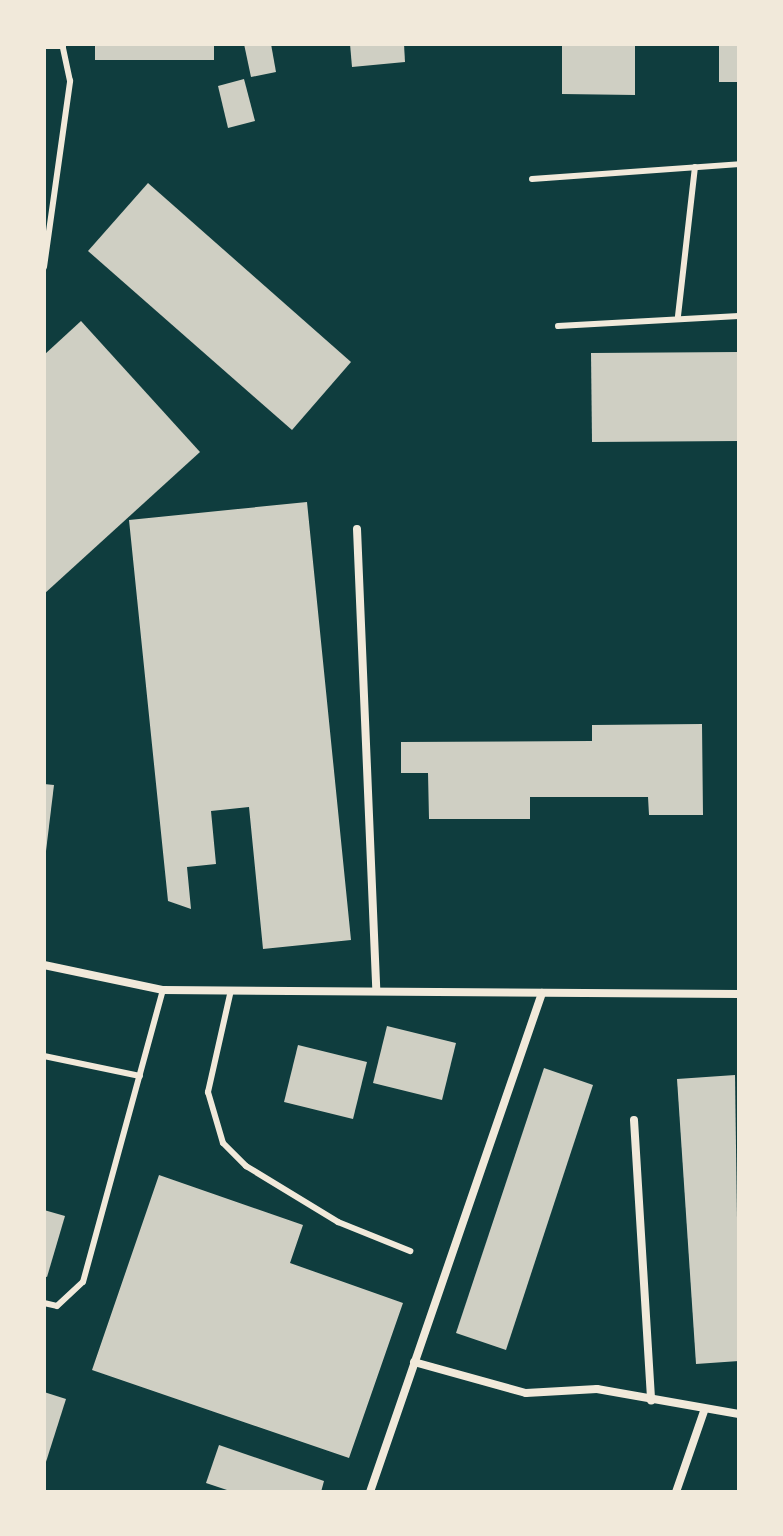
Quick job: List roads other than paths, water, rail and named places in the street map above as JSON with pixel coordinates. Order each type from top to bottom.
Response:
[{"type":"street","points":[[357,529],[376,991]]},
{"type":"street","points":[[44,965],[163,990],[739,994]]},
{"type":"street","points":[[370,1492],[542,993]]},
{"type":"street","points":[[634,1120],[651,1400]]},
{"type":"street","points":[[414,1362],[526,1393],[597,1389],[704,1411],[739,1414]]},
{"type":"street","points":[[676,1492],[704,1411]]},
{"type":"lane","points":[[44,46],[63,45],[70,81],[44,267]]},
{"type":"lane","points":[[532,179],[739,164]]},
{"type":"lane","points":[[678,316],[695,167]]},
{"type":"lane","points":[[558,326],[678,316],[739,316]]},
{"type":"lane","points":[[44,1303],[57,1306],[83,1282],[163,990]]},
{"type":"lane","points":[[231,990],[208,1092],[223,1143],[246,1166],[338,1222],[410,1251]]},
{"type":"lane","points":[[44,1056],[140,1076]]}]
